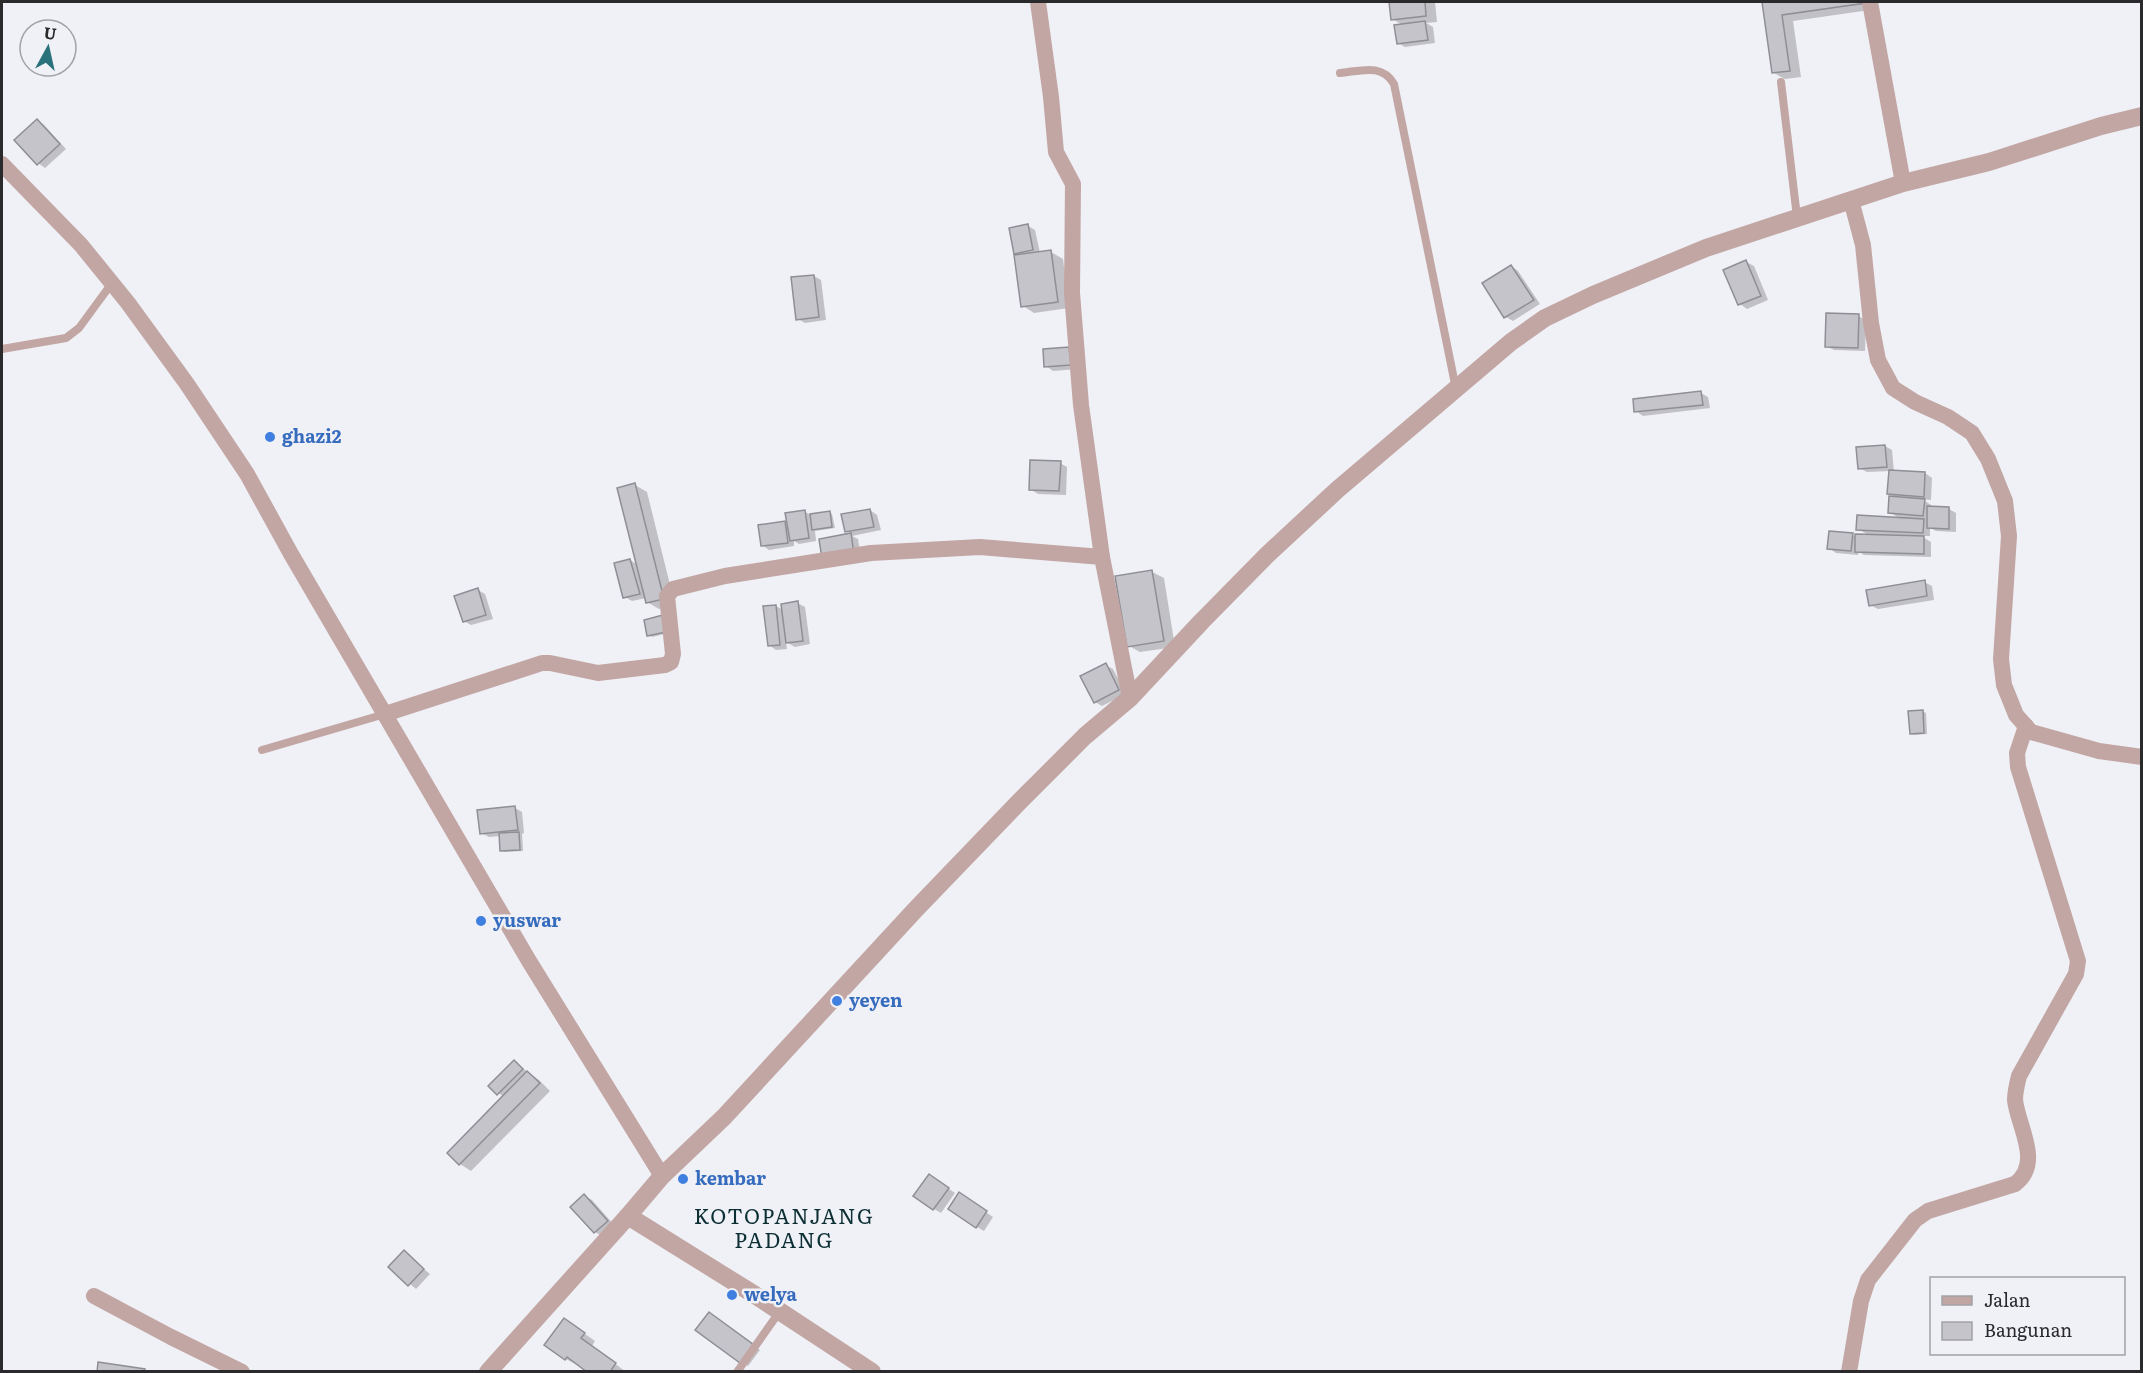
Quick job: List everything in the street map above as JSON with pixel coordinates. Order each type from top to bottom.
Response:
[{"type":"street","points":[[1038,2],[1056,152],[1072,184],[1072,293],[1081,405],[1102,557],[1130,698]]},
{"type":"street","points":[[1870,2],[1903,183]]},
{"type":"street","points":[[488,1371],[662,1176],[724,1117],[1019,802],[1085,736],[1130,698],[1267,555],[1337,490],[1511,342],[1545,318],[1593,295],[1706,248],[1903,183],[1989,162],[2101,126],[2142,116]]},
{"type":"street","points":[[2,164],[81,245],[112,283],[187,384],[247,474],[291,554],[529,961],[662,1176]]},
{"type":"street","points":[[1851,200],[1863,245],[1871,323],[1878,360],[1893,388],[1915,402],[1948,417],[1972,433],[1988,459],[2005,501],[2009,536],[2001,659],[2004,685],[2016,715],[2031,732],[2069,744],[2142,758]]},
{"type":"street","points":[[385,714],[542,663],[598,673],[665,665],[671,662],[673,654],[668,592],[725,576],[871,553],[980,547],[1102,557]]},
{"type":"street","points":[[1849,1371],[1861,1301],[1868,1280],[1915,1220],[1928,1211],[2015,1184],[2021,1180],[2027,1166],[2028,1150],[2016,1102],[2019,1076],[2076,974],[2078,961],[2018,767],[2017,753],[2026,726]]},
{"type":"street","points":[[628,1216],[872,1371]]},
{"type":"street","points":[[94,1296],[242,1371]]},
{"type":"lane","points":[[1340,73],[1382,70],[1389,74],[1394,84],[1456,390]]},
{"type":"lane","points":[[1781,82],[1797,218]]},
{"type":"lane","points":[[2,349],[66,338],[79,328],[112,283]]},
{"type":"lane","points":[[262,750],[385,714]]},
{"type":"lane","points":[[737,1371],[780,1311]]},
{"type":"building","points":[[1389,2],[1425,2],[1426,16],[1391,20]]},
{"type":"building","points":[[1762,2],[1866,3],[1782,15],[1790,71],[1772,73]]},
{"type":"building","points":[[1425,21],[1428,40],[1397,44],[1394,25]]},
{"type":"building","points":[[37,119],[60,144],[37,165],[14,140]]},
{"type":"building","points":[[1028,224],[1033,250],[1014,254],[1009,228]]},
{"type":"building","points":[[1051,250],[1058,302],[1021,307],[1014,255]]},
{"type":"building","points":[[1746,260],[1761,296],[1738,305],[1723,270]]},
{"type":"building","points":[[1511,265],[1534,300],[1504,318],[1482,283]]},
{"type":"building","points":[[814,275],[819,317],[796,320],[791,277]]},
{"type":"building","points":[[1826,313],[1859,314],[1858,348],[1825,347]]},
{"type":"building","points":[[1069,347],[1071,365],[1044,367],[1043,349]]},
{"type":"building","points":[[1701,391],[1703,405],[1634,412],[1633,399]]},
{"type":"building","points":[[1885,445],[1887,467],[1858,469],[1856,447]]},
{"type":"building","points":[[1030,460],[1061,461],[1059,491],[1029,490]]},
{"type":"building","points":[[1889,470],[1925,472],[1924,497],[1887,494]]},
{"type":"building","points":[[635,483],[664,599],[646,603],[617,488]]},
{"type":"building","points":[[1889,496],[1925,499],[1923,516],[1888,513]]},
{"type":"building","points":[[1927,506],[1949,507],[1949,529],[1927,528]]},
{"type":"building","points":[[870,509],[874,527],[845,532],[841,514]]},
{"type":"building","points":[[805,510],[809,538],[790,541],[785,513]]},
{"type":"building","points":[[830,511],[832,527],[812,530],[810,514]]},
{"type":"building","points":[[1857,515],[1924,519],[1923,533],[1856,530]]},
{"type":"building","points":[[785,521],[788,543],[761,546],[758,525]]},
{"type":"building","points":[[1829,531],[1853,533],[1851,551],[1827,549]]},
{"type":"building","points":[[851,533],[854,554],[822,559],[819,539]]},
{"type":"building","points":[[1855,534],[1924,536],[1924,554],[1855,552]]},
{"type":"building","points":[[630,559],[640,594],[623,598],[614,563]]},
{"type":"building","points":[[1152,570],[1164,641],[1127,647],[1115,576]]},
{"type":"building","points":[[1925,580],[1927,596],[1869,606],[1866,590]]},
{"type":"building","points":[[478,588],[486,615],[463,622],[454,596]]},
{"type":"building","points":[[798,601],[803,641],[786,643],[781,604]]},
{"type":"building","points":[[776,605],[780,645],[768,646],[763,606]]},
{"type":"building","points":[[663,615],[666,632],[647,636],[644,620]]},
{"type":"building","points":[[1106,663],[1119,690],[1094,703],[1080,676]]},
{"type":"building","points":[[1923,710],[1924,733],[1910,734],[1908,711]]},
{"type":"building","points":[[515,806],[518,830],[480,834],[477,810]]},
{"type":"building","points":[[519,832],[520,850],[500,851],[499,833]]},
{"type":"building","points":[[514,1060],[523,1069],[497,1095],[488,1086]]},
{"type":"building","points":[[527,1071],[540,1083],[459,1165],[447,1153]]},
{"type":"building","points":[[929,1174],[949,1188],[933,1210],[913,1196]]},
{"type":"building","points":[[959,1192],[987,1211],[976,1228],[948,1209]]},
{"type":"building","points":[[584,1194],[608,1221],[594,1233],[570,1207]]},
{"type":"building","points":[[404,1250],[424,1269],[408,1286],[388,1267]]},
{"type":"building","points":[[709,1312],[754,1345],[740,1363],[695,1330]]},
{"type":"building","points":[[564,1318],[585,1333],[581,1338],[616,1363],[610,1372],[587,1372],[567,1357],[565,1360],[544,1345]]},
{"type":"building","points":[[98,1362],[145,1369],[145,1372],[97,1372]]},
{"type":"place","name":"ghazi2","points":[[270,437]]},
{"type":"place","name":"yuswar","points":[[481,921]]},
{"type":"place","name":"yeyen","points":[[837,1001]]},
{"type":"place","name":"kembar","points":[[683,1179]]},
{"type":"place","name":"welya","points":[[732,1295]]},
{"type":"district","name":"KOTOPANJANG PADANG","points":[[784,1229]]}]
